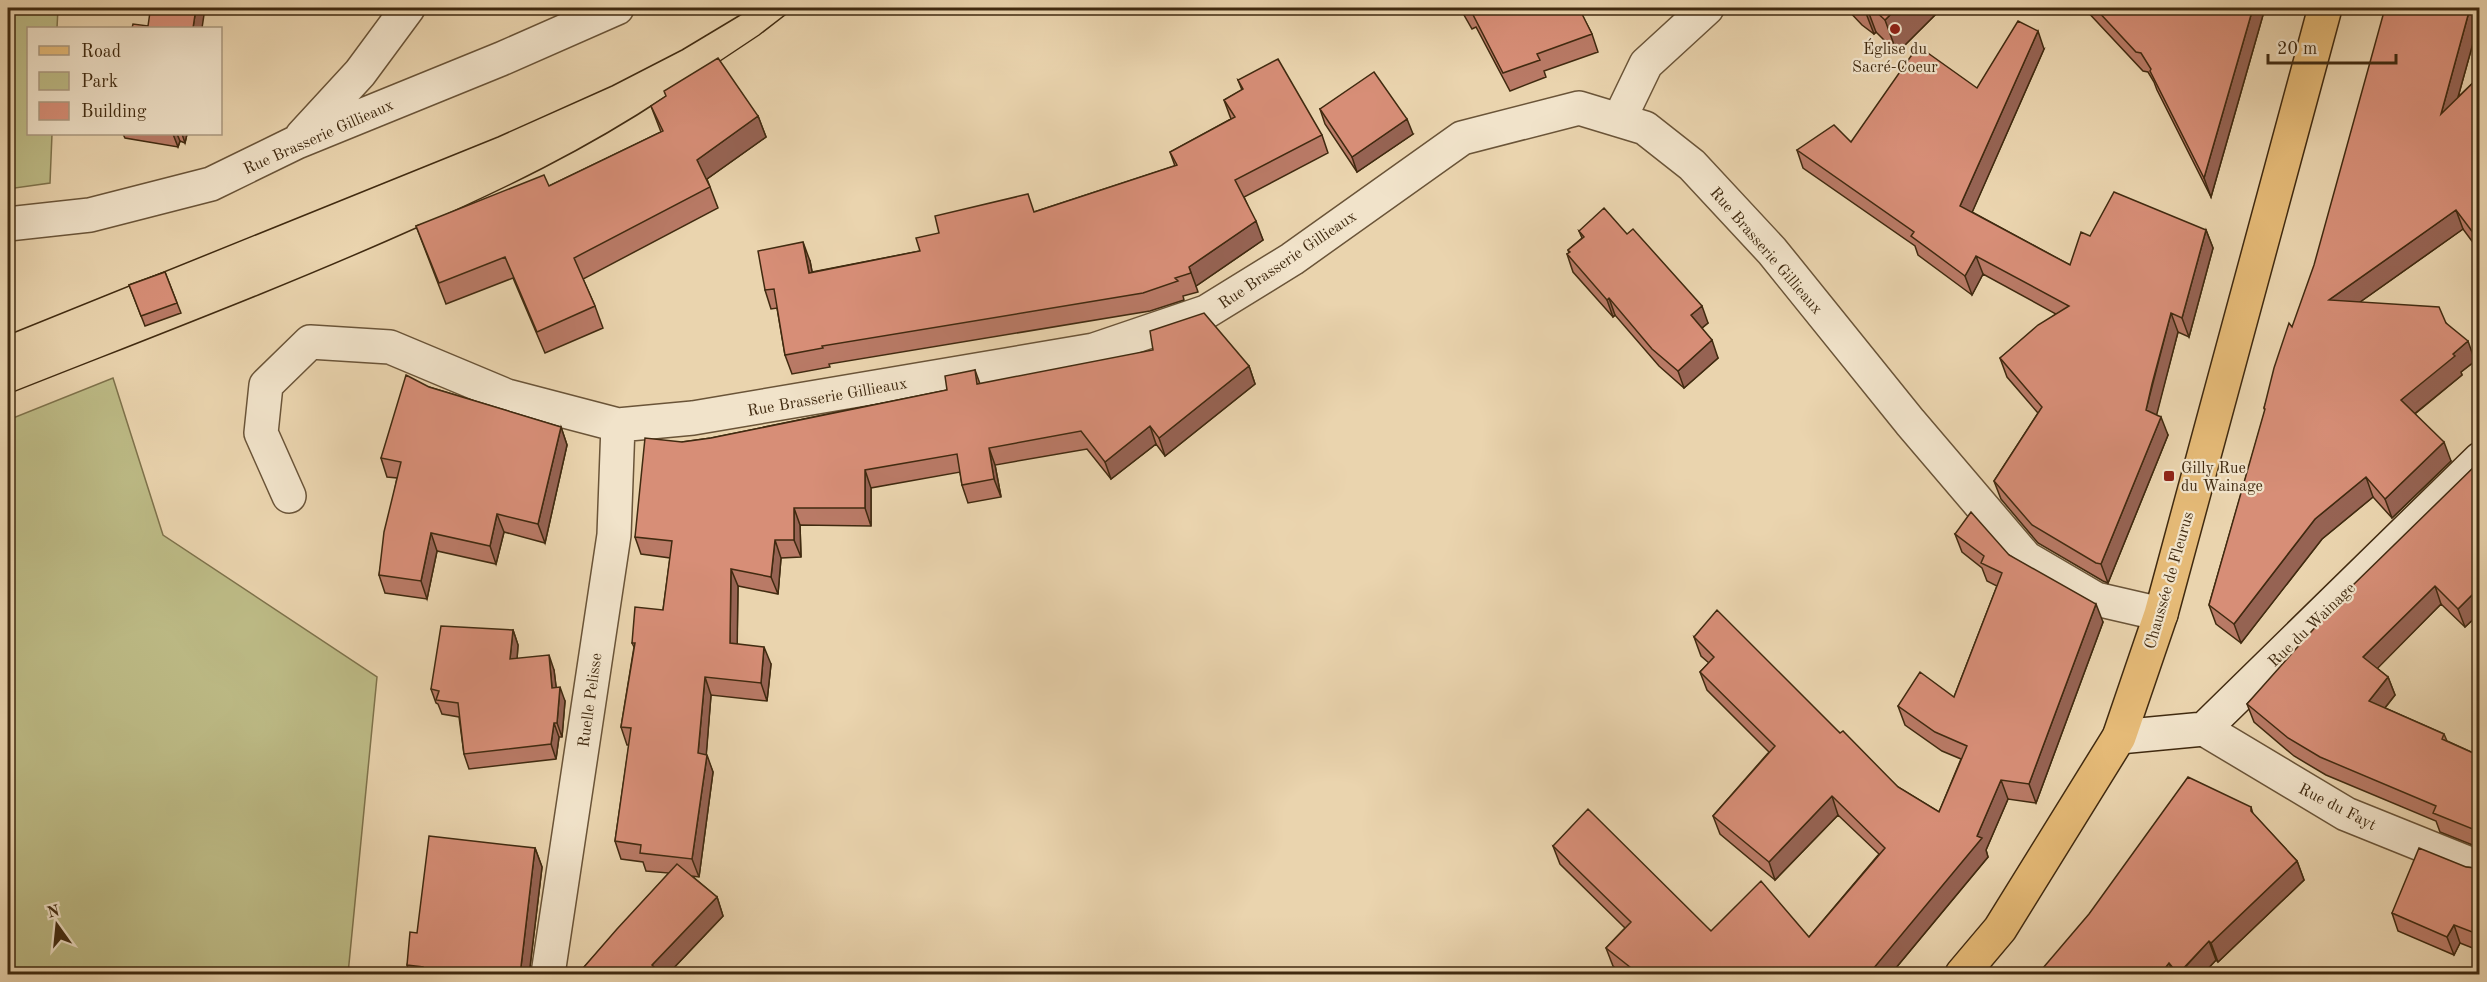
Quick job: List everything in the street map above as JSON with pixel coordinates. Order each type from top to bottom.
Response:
[{"type":"main road","name":"Chaussée de Fleurus","points":[[1962,975],[2000,929],[2119,737],[2161,614],[2325,8]]},
{"type":"street","points":[[297,142],[360,73],[408,8]]},
{"type":"street","name":"Rue Brasserie Gillieaux","points":[[8,224],[90,215],[211,184],[297,142],[501,59],[617,8]]},
{"type":"street","points":[[1618,120],[1646,64],[1707,8]]},
{"type":"street","name":"Rue Brasserie Gillieaux","points":[[289,496],[261,433],[266,385],[310,342],[390,346],[507,396],[618,424],[693,418],[1094,350],[1206,312],[1292,259],[1462,138],[1579,108],[1645,128],[1692,165],[1773,251],[1910,422],[2026,558],[2096,599],[2161,614]]},
{"type":"street","name":"Ruelle Pelisse","points":[[549,975],[614,535],[618,424]]},
{"type":"street","name":"Rue du Wainage","points":[[2204,729],[2480,459]]},
{"type":"street","points":[[2119,737],[2204,729]]},
{"type":"street","name":"Rue du Fayt","points":[[2204,729],[2346,814],[2480,868]]},
{"type":"green space","points":[[8,8],[58,8],[57,27],[27,27],[27,135],[52,135],[50,183],[8,189]]},
{"type":"green space","points":[[113,378],[163,535],[377,677],[348,974],[8,974],[8,420]]},
{"type":"building","points":[[164,8],[196,8],[193,27],[132,27],[133,24],[148,26],[150,12],[163,14]]},
{"type":"building","points":[[1463,8],[1579,8],[1592,34],[1537,54],[1540,60],[1503,73],[1470,9],[1466,11]]},
{"type":"building","points":[[1872,8],[1897,8],[1885,20]]},
{"type":"building","points":[[2095,8],[2253,8],[2204,178],[2141,53],[2136,52]]},
{"type":"building","points":[[2385,8],[2470,8],[2441,114],[2480,76],[2480,242],[2456,210],[2329,300],[2439,307],[2446,323],[2468,341],[2453,354],[2455,356],[2401,400],[2444,442],[2385,499],[2366,477],[2315,519],[2234,624],[2209,605],[2265,409],[2274,368],[2289,323],[2292,327],[2314,265]]},
{"type":"building","points":[[2018,21],[2038,31],[1960,206],[2070,265],[2081,232],[2090,236],[2114,192],[2206,230],[2182,318],[2171,313],[2152,384],[2146,410],[2161,417],[2101,564],[2032,525],[1994,481],[2042,407],[2000,358],[2038,325],[2069,306],[1976,256],[1965,276],[1911,236],[1914,232],[1797,150],[1834,125],[1851,142],[1918,46],[1977,88]]},
{"type":"building","points":[[718,58],[758,116],[697,160],[710,187],[574,258],[595,306],[537,332],[505,257],[439,283],[416,226],[544,175],[549,186],[663,131],[651,106],[666,96],[664,91]]},
{"type":"building","points":[[1278,59],[1322,135],[1235,180],[1256,221],[1189,267],[1191,273],[1175,278],[1178,281],[1143,293],[822,346],[823,348],[785,355],[774,289],[765,290],[758,251],[803,242],[809,273],[920,251],[916,238],[939,233],[935,216],[1028,194],[1034,212],[1177,165],[1170,152],[1235,117],[1224,100],[1243,89],[1238,80]]},
{"type":"building","points":[[1374,72],[1407,119],[1352,157],[1320,109]]},
{"type":"building","points":[[1604,208],[1627,234],[1633,229],[1702,306],[1691,315],[1712,340],[1678,371],[1652,349],[1609,298],[1607,300],[1567,254],[1570,252],[1568,250],[1584,237],[1579,231]]},
{"type":"building","points":[[165,272],[177,303],[141,316],[129,285]]},
{"type":"building","points":[[1204,313],[1249,366],[1159,438],[1150,426],[1105,462],[1081,431],[989,448],[994,479],[962,485],[957,454],[865,470],[865,508],[794,508],[794,540],[775,540],[771,577],[731,569],[730,643],[764,647],[761,683],[705,677],[698,753],[707,755],[692,859],[640,853],[641,845],[615,841],[631,728],[621,727],[635,643],[632,643],[635,607],[663,610],[672,541],[635,537],[645,438],[682,442],[711,438],[947,390],[945,376],[975,370],[977,384],[1153,350],[1150,331]]},
{"type":"building","points":[[406,375],[429,387],[561,427],[538,524],[497,514],[490,546],[431,533],[421,581],[379,575],[384,532],[401,462],[381,458]]},
{"type":"building","points":[[2480,461],[2480,598],[2474,593],[2458,609],[2435,586],[2363,657],[2388,677],[2369,701],[2444,734],[2442,739],[2480,756],[2480,832],[2433,813],[2436,806],[2320,757],[2288,738],[2247,704],[2350,588]]},
{"type":"building","points":[[1971,512],[2009,555],[2096,604],[2029,784],[2001,780],[1977,836],[1982,838],[1868,975],[1640,975],[1606,948],[1631,922],[1553,846],[1588,809],[1711,931],[1761,881],[1809,937],[1885,848],[1832,796],[1769,862],[1713,816],[1775,746],[1700,672],[1714,657],[1694,637],[1717,610],[1840,733],[1843,731],[1898,787],[1939,812],[1967,746],[1935,732],[1898,706],[1920,672],[1954,697],[2002,573],[1981,563],[1984,556],[1955,534]]},
{"type":"building","points":[[441,626],[513,630],[510,659],[549,655],[552,688],[560,687],[557,723],[554,723],[551,744],[464,754],[458,703],[436,700],[439,691],[431,689]]},
{"type":"building","points":[[2188,777],[2251,807],[2251,811],[2297,861],[2211,943],[2209,941],[2178,974],[2169,963],[2160,975],[2037,975],[2089,914]]},
{"type":"building","points":[[429,836],[535,848],[520,975],[423,975],[423,967],[407,965],[410,932],[417,933]]},
{"type":"building","points":[[2419,848],[2466,867],[2480,867],[2480,935],[2454,925],[2447,937],[2392,913]]},
{"type":"building","points":[[677,864],[717,897],[652,965],[662,975],[577,975],[617,929]]},
{"type":"tram line","points":[[8,335],[498,137],[612,86],[682,50],[752,8]]},
{"type":"tram line","points":[[705,71],[759,35],[794,8]]},
{"type":"tram line","points":[[8,394],[264,293],[449,213],[574,151],[665,97]]},
{"type":"place","name":"Église du Sacré-Coeur","points":[[1895,29]]},
{"type":"place","name":"Gilly Rue du Wainage","points":[[2169,476]]}]
